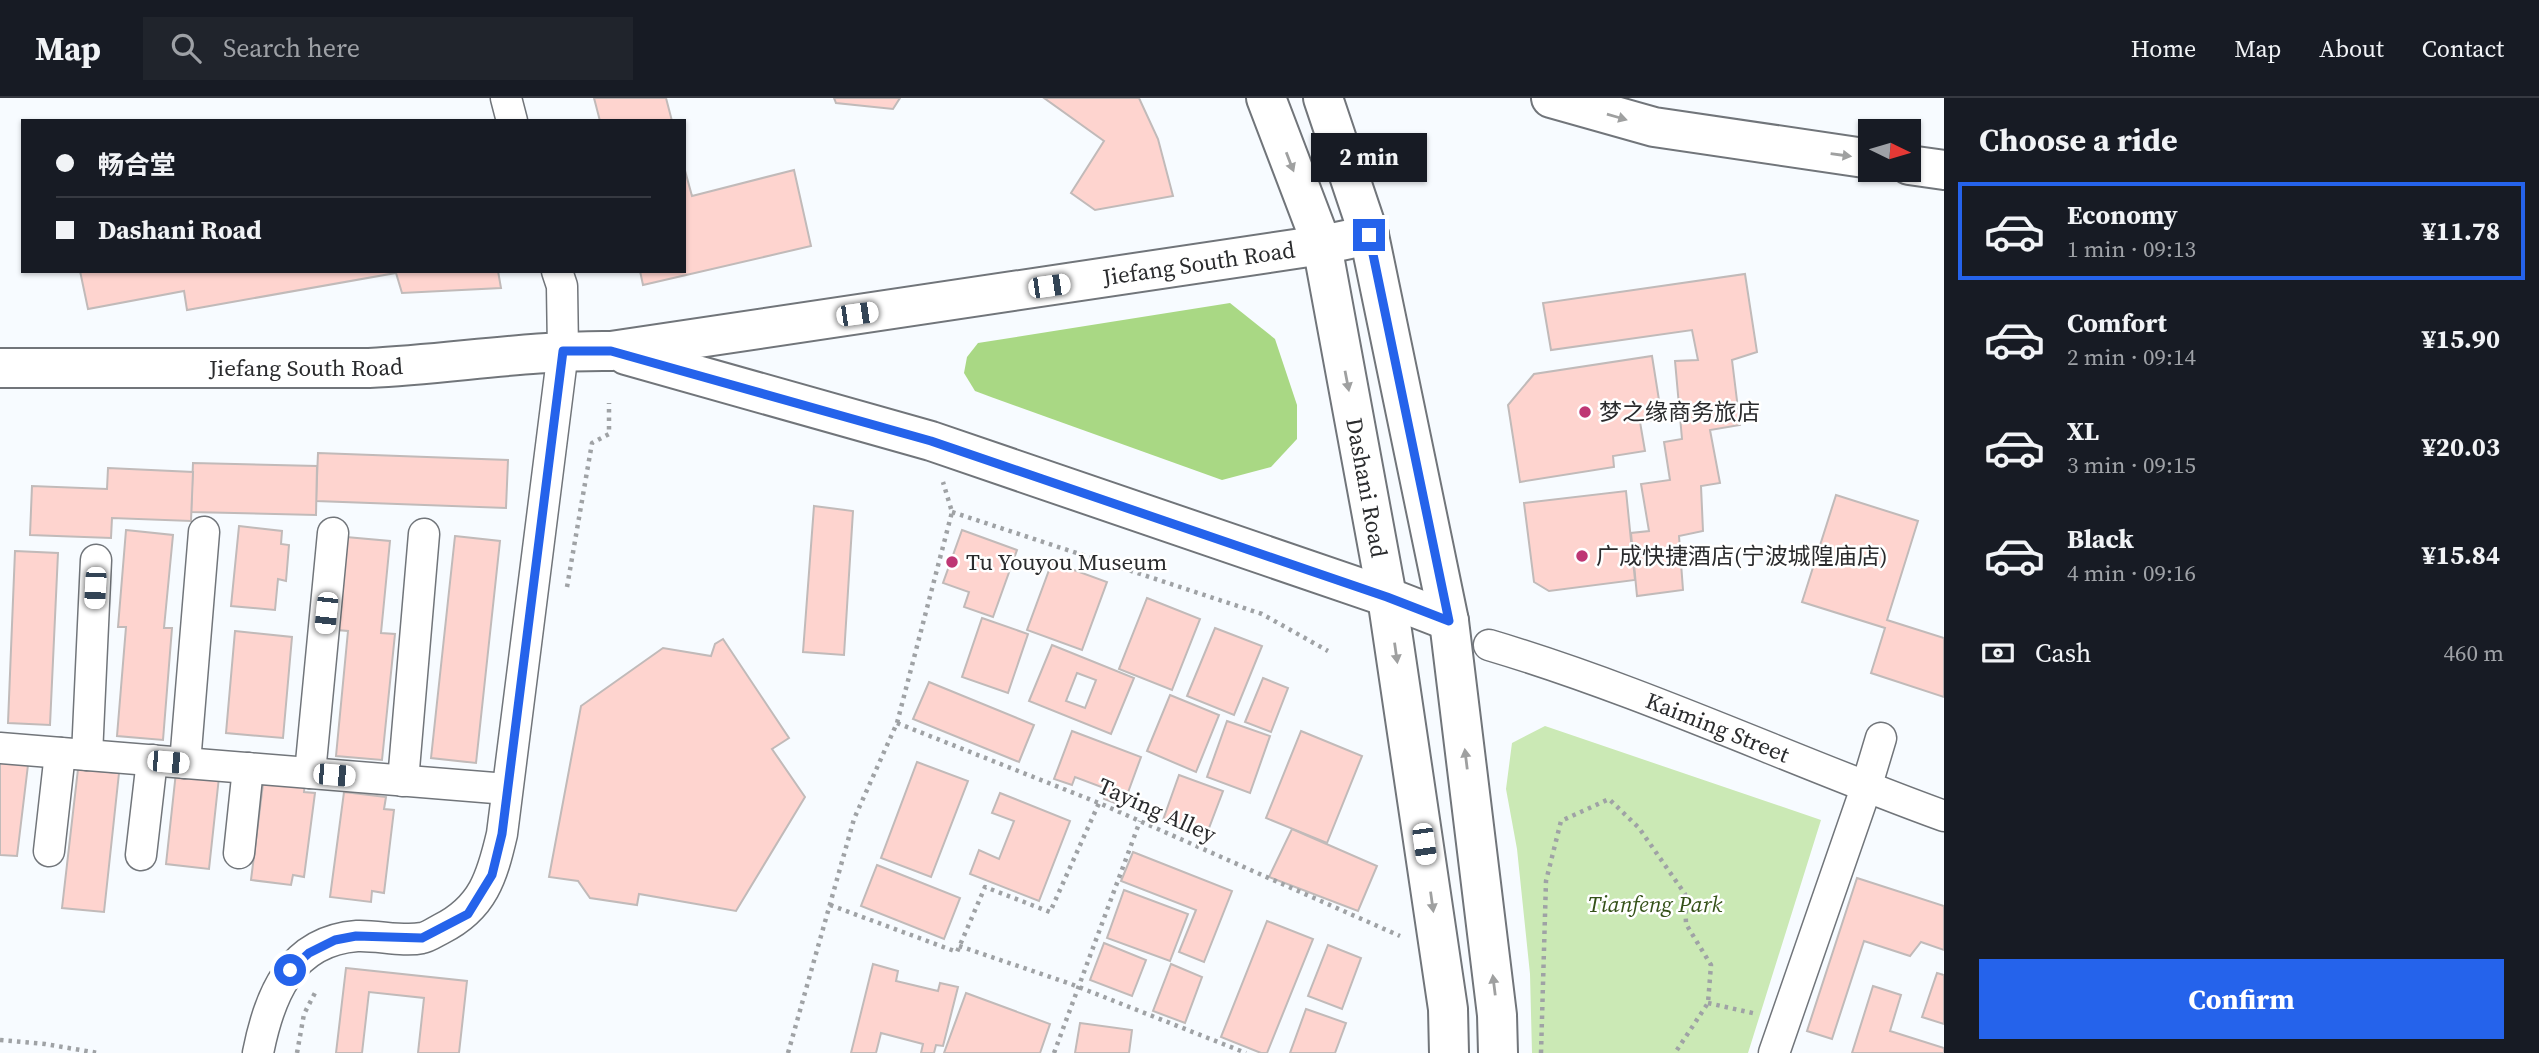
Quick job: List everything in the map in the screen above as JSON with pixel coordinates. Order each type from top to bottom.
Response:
[{"type":"main road","name":"Dashani Road","points":[[1266,98],[1322,245],[1387,597],[1448,1009],[1449,1053]]},
{"type":"main road","points":[[1323,98],[1369,235],[1449,621],[1497,1015],[1498,1053]]},
{"type":"main road","points":[[1551,98],[1654,127],[1858,157]]},
{"type":"main road","points":[[1922,167],[1944,170]]},
{"type":"main road","name":"Jiefang South Road","points":[[0,368],[369,368],[563,351],[611,351],[1322,245],[1369,235]]},
{"type":"main road","name":"Jiefang South Road","points":[[611,351],[931,441],[1387,597],[1449,621]]},
{"type":"street","points":[[506,98],[511,119]]},
{"type":"street","points":[[258,1053],[268,1006],[290,970],[309,953],[335,940],[356,936],[422,938],[468,914],[492,875],[502,834],[563,351],[562,286],[558,273]]},
{"type":"street","points":[[185,763],[204,532]]},
{"type":"street","points":[[310,773],[333,533]]},
{"type":"street","points":[[403,781],[425,534]]},
{"type":"street","points":[[49,851],[73,754],[96,560]]},
{"type":"street","name":"Kaiming Street","points":[[1489,645],[1662,706],[1866,788],[1944,816]]},
{"type":"street","points":[[1774,1053],[1881,738]]},
{"type":"street","points":[[0,748],[507,789]]},
{"type":"street","points":[[141,855],[152,760]]},
{"type":"street","points":[[239,853],[248,768]]},
{"type":"path","points":[[788,1053],[854,820],[897,723],[952,512],[931,441]]},
{"type":"path","points":[[952,512],[1262,614],[1328,651]]},
{"type":"path","name":"Taying Alley","points":[[897,723],[1099,803],[1400,936]]},
{"type":"path","points":[[1541,1053],[1546,881],[1561,821],[1609,799],[1639,828],[1685,894],[1686,924],[1711,965],[1708,1003],[1675,1053]]},
{"type":"path","points":[[830,905],[957,952],[985,887],[1050,912],[1099,803]]},
{"type":"path","points":[[1054,1053],[1140,821]]},
{"type":"path","points":[[959,946],[1079,988],[1246,1053]]},
{"type":"path","points":[[1708,1003],[1785,1020]]},
{"type":"path","points":[[0,1040],[98,1053]]},
{"type":"green space","points":[[1230,303],[1275,339],[1297,405],[1297,439],[1271,467],[1222,480],[975,391],[964,373],[967,357],[978,343]]},
{"type":"green space","name":"Tianfeng Park","points":[[1545,726],[1821,820],[1748,1053],[1532,1053],[1530,974],[1517,849],[1506,789],[1512,743]]},
{"type":"building","points":[[594,98],[666,98],[671,119],[599,119]]},
{"type":"building","points":[[834,98],[900,98],[893,109],[836,103]]},
{"type":"building","points":[[1044,98],[1139,98],[1158,139],[1173,196],[1095,210],[1071,193],[1104,141]]},
{"type":"building","points":[[794,170],[811,246],[643,285],[640,273],[686,273],[686,174],[692,196]]},
{"type":"building","points":[[80,273],[396,273],[187,310],[184,291],[88,309]]},
{"type":"building","points":[[396,273],[498,273],[501,288],[402,293]]},
{"type":"building","points":[[1745,274],[1757,352],[1732,360],[1740,425],[1710,430],[1720,483],[1701,486],[1703,531],[1679,536],[1683,590],[1637,596],[1631,533],[1649,531],[1641,484],[1670,480],[1664,442],[1682,439],[1675,361],[1698,360],[1692,330],[1551,350],[1543,303]]},
{"type":"building","name":"梦之缘商务旅店","points":[[1652,356],[1662,419],[1640,422],[1645,451],[1613,456],[1614,467],[1520,482],[1508,405],[1534,374]]},
{"type":"building","points":[[318,453],[508,460],[506,508],[316,501]]},
{"type":"building","points":[[193,463],[317,466],[316,515],[191,512]]},
{"type":"building","points":[[108,468],[193,472],[191,521],[112,518],[111,538],[30,535],[32,486],[107,489]]},
{"type":"building","name":"广成快捷酒店(宁波城隍庙店)","points":[[1626,491],[1635,580],[1549,591],[1534,582],[1524,503]]},
{"type":"building","points":[[1836,495],[1918,521],[1887,620],[1944,638],[1944,697],[1871,673],[1885,628],[1802,602]]},
{"type":"building","points":[[814,506],[853,511],[844,655],[803,652]]},
{"type":"building","points":[[239,526],[282,531],[281,544],[289,545],[286,581],[278,579],[275,610],[231,606]]},
{"type":"building","points":[[126,530],[173,535],[164,628],[172,628],[163,740],[117,736],[126,627],[118,627]]},
{"type":"building","points":[[962,530],[1017,550],[993,617],[964,607],[969,592],[943,583]]},
{"type":"building","points":[[455,536],[500,541],[476,763],[431,758]]},
{"type":"building","points":[[346,537],[390,541],[381,633],[395,634],[382,760],[336,756],[348,631],[337,630]]},
{"type":"building","points":[[15,551],[58,553],[50,725],[8,723]]},
{"type":"building","points":[[1052,562],[1107,582],[1082,650],[1027,630]]},
{"type":"building","points":[[1147,598],[1200,619],[1172,690],[1119,669]]},
{"type":"building","points":[[982,618],[1028,634],[1008,693],[962,677]]},
{"type":"building","points":[[1215,628],[1262,646],[1234,715],[1187,696]]},
{"type":"building","points":[[235,631],[292,637],[283,738],[226,733]]},
{"type":"building","points":[[723,639],[789,738],[772,749],[805,797],[736,911],[639,894],[637,905],[590,898],[578,881],[549,877],[581,706],[663,648],[711,656],[715,644]]},
{"type":"building","points":[[1052,645],[1134,678],[1111,734],[1029,701]],"holes":[[[1077,673],[1096,680],[1085,708],[1066,701]]]},
{"type":"building","points":[[1263,678],[1288,688],[1271,732],[1245,722]]},
{"type":"building","points":[[929,682],[1034,725],[1019,762],[913,719]]},
{"type":"building","points":[[1170,695],[1219,715],[1196,772],[1147,751]]},
{"type":"building","points":[[1227,721],[1270,736],[1250,793],[1207,777]]},
{"type":"building","points":[[1072,731],[1141,757],[1123,806],[1104,799],[1107,789],[1075,777],[1072,785],[1054,779]]},
{"type":"building","points":[[1301,731],[1362,756],[1327,843],[1266,818]]},
{"type":"building","points":[[0,762],[28,765],[17,856],[0,855]]},
{"type":"building","points":[[917,762],[968,781],[931,877],[881,858]]},
{"type":"building","points":[[78,769],[119,773],[104,912],[62,908]]},
{"type":"building","points":[[176,772],[219,777],[209,869],[166,864]]},
{"type":"building","points":[[1179,775],[1223,791],[1206,836],[1163,820]]},
{"type":"building","points":[[264,776],[305,781],[304,792],[315,793],[304,877],[293,875],[291,885],[251,880]]},
{"type":"building","points":[[344,792],[386,797],[384,809],[394,810],[384,893],[372,891],[371,902],[330,897]]},
{"type":"building","points":[[1000,793],[1070,821],[1039,901],[970,874],[979,850],[999,859],[1014,821],[992,813]]},
{"type":"building","points":[[1292,829],[1377,866],[1358,911],[1269,877]]},
{"type":"building","points":[[1133,852],[1232,891],[1204,962],[1179,952],[1196,910],[1121,881]]},
{"type":"building","points":[[877,865],[960,898],[944,939],[861,906]]},
{"type":"building","points":[[1857,878],[1944,906],[1944,950],[1921,942],[1910,956],[1864,941],[1832,1039],[1807,1031]]},
{"type":"building","points":[[1124,890],[1188,914],[1170,961],[1107,938]]},
{"type":"building","points":[[1267,921],[1313,939],[1267,1053],[1261,1053],[1221,1037]]},
{"type":"building","points":[[1104,943],[1146,960],[1132,996],[1090,980]]},
{"type":"building","points":[[1328,945],[1361,958],[1342,1009],[1308,996]]},
{"type":"building","points":[[873,964],[898,971],[896,981],[938,991],[940,983],[958,987],[943,1046],[936,1045],[934,1053],[921,1053],[923,1044],[881,1033],[876,1053],[851,1053]]},
{"type":"building","points":[[1171,964],[1202,977],[1185,1023],[1153,1011]]},
{"type":"building","points":[[346,968],[467,981],[459,1053],[418,1053],[424,998],[369,992],[362,1053],[336,1053]]},
{"type":"building","points":[[1937,973],[1944,975],[1944,1024],[1922,1017]]},
{"type":"building","points":[[1873,986],[1901,995],[1890,1031],[1944,1048],[1944,1053],[1852,1053]]},
{"type":"building","points":[[966,993],[1050,1024],[1040,1053],[944,1053]]},
{"type":"building","points":[[1306,1009],[1346,1023],[1335,1053],[1290,1053]]},
{"type":"building","points":[[1080,1023],[1132,1030],[1129,1053],[1075,1053]]},
{"type":"place","name":"梦之缘商务旅店","points":[[1585,412]]},
{"type":"place","name":"广成快捷酒店(宁波城隍庙店)","points":[[1582,556]]},
{"type":"place","name":"Tu Youyou Museum","points":[[952,562]]},
{"type":"route","points":[[290,970],[309,953],[335,940],[356,936],[422,938],[450,925],[468,914],[492,875],[502,834],[563,351],[611,351],[931,441],[1387,597],[1449,621],[1369,235]]}]
